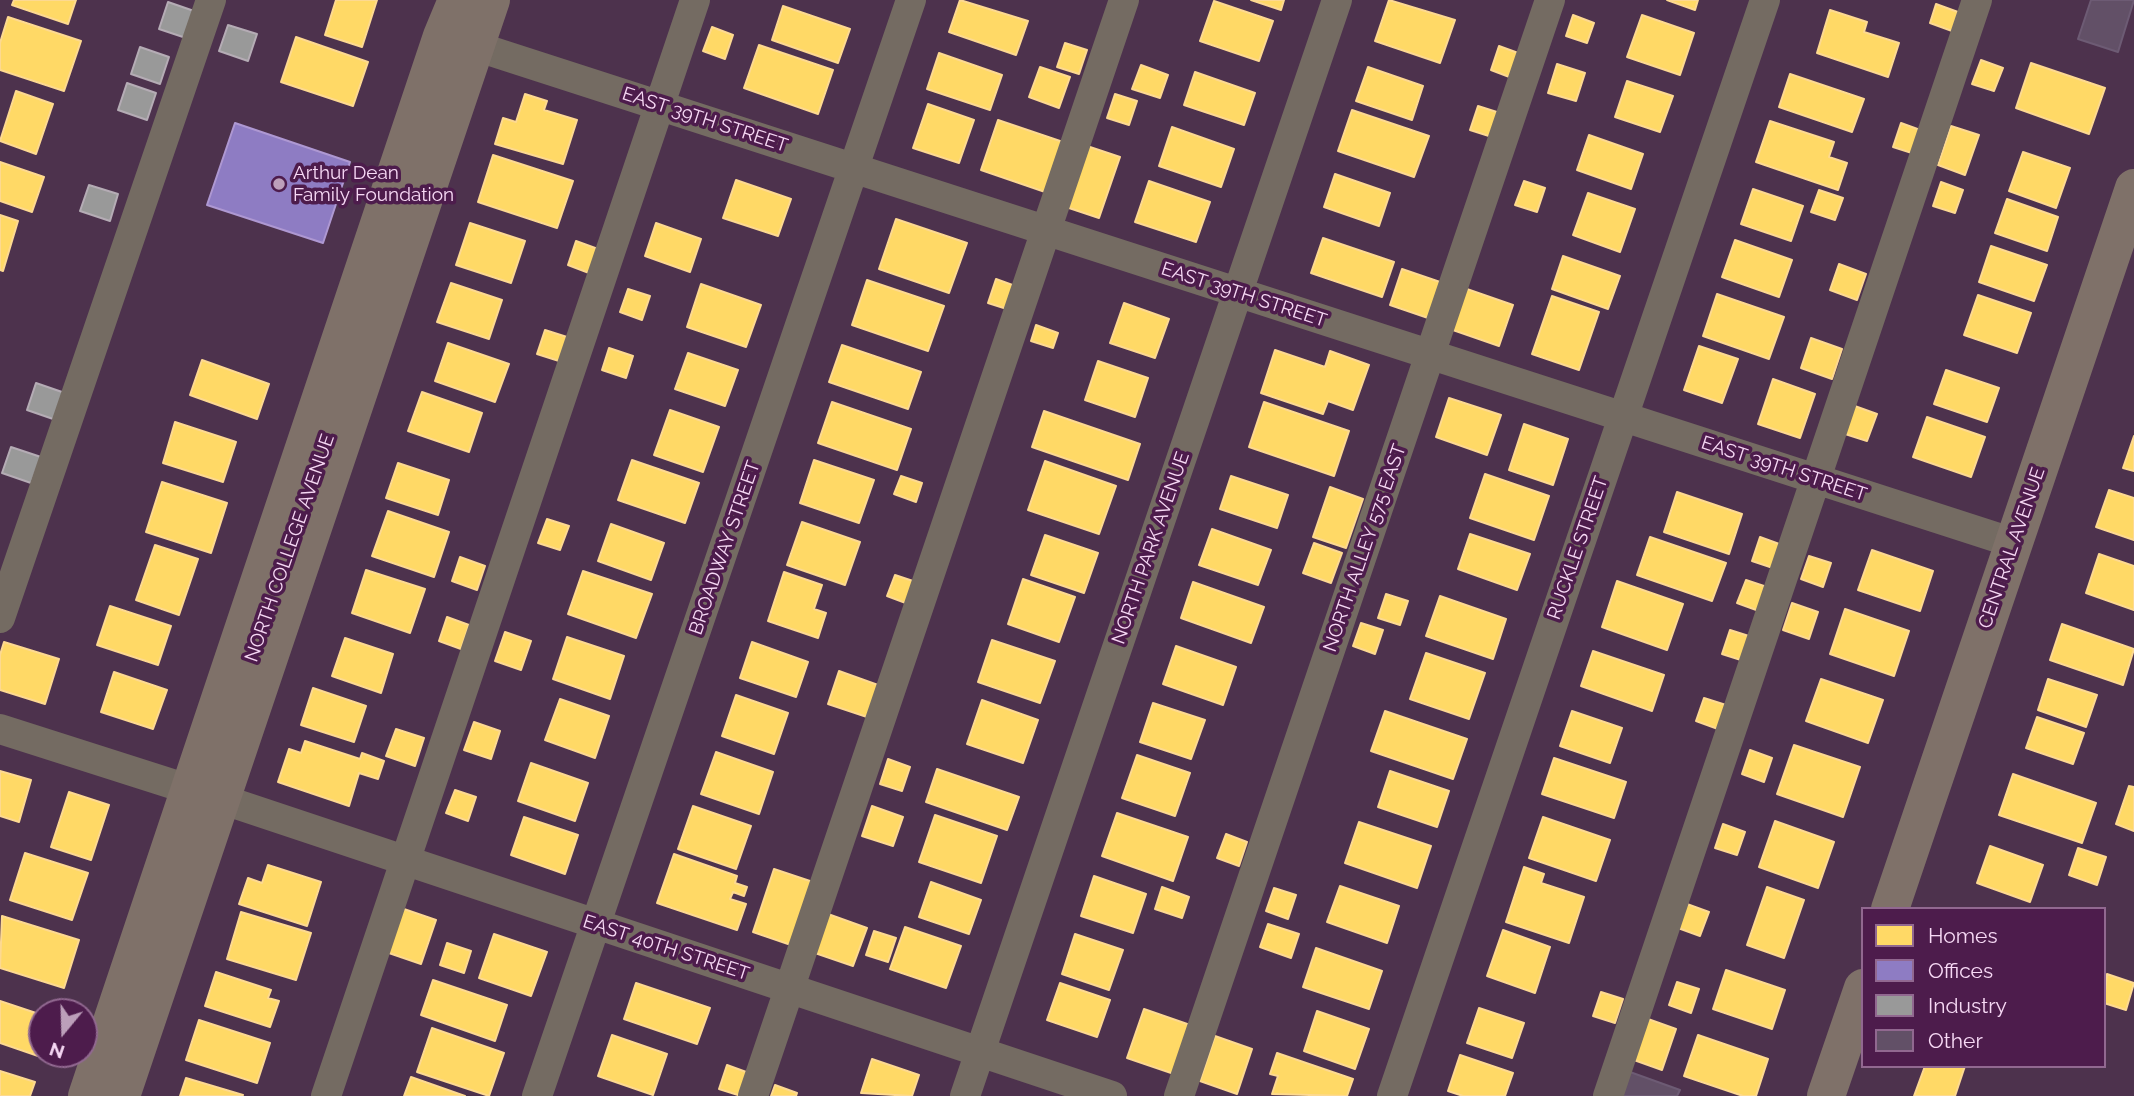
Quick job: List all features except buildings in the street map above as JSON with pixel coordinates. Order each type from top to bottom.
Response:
[{"type":"main road","name":"NORTH COLLEGE AVENUE","points":[[121,1096],[205,794],[457,0]]},
{"type":"main road","name":"NORTH COLLEGE AVENUE","points":[[86,1096],[205,794],[491,0]]},
{"type":"main road","name":"CENTRAL AVENUE","points":[[1891,907],[2134,188]]},
{"type":"main road","points":[[1826,1096],[1861,994]]},
{"type":"street","points":[[0,618],[211,0]]},
{"type":"street","name":"NORTH COLLEGE AVENUE","points":[[103,1096],[479,0]]},
{"type":"street","points":[[326,1096],[695,0]]},
{"type":"street","name":"BROADWAY STREET","points":[[537,1096],[911,0]]},
{"type":"street","points":[[753,1096],[1124,0]]},
{"type":"street","name":"NORTH PARK AVENUE","points":[[965,1096],[1337,0]]},
{"type":"street","name":"NORTH ALLEY 575 EAST","points":[[1179,1096],[1550,0]]},
{"type":"street","name":"RUCKLE STREET","points":[[1392,1096],[1765,0]]},
{"type":"street","points":[[1608,1096],[1977,0]]},
{"type":"street","name":"EAST 39TH STREET","points":[[475,46],[2014,543]]},
{"type":"street","name":"EAST 40TH STREET","points":[[0,729],[205,794],[1112,1096]]},
{"type":"place","name":"Arthur Dean Family Foundation","points":[[279,184]]}]
